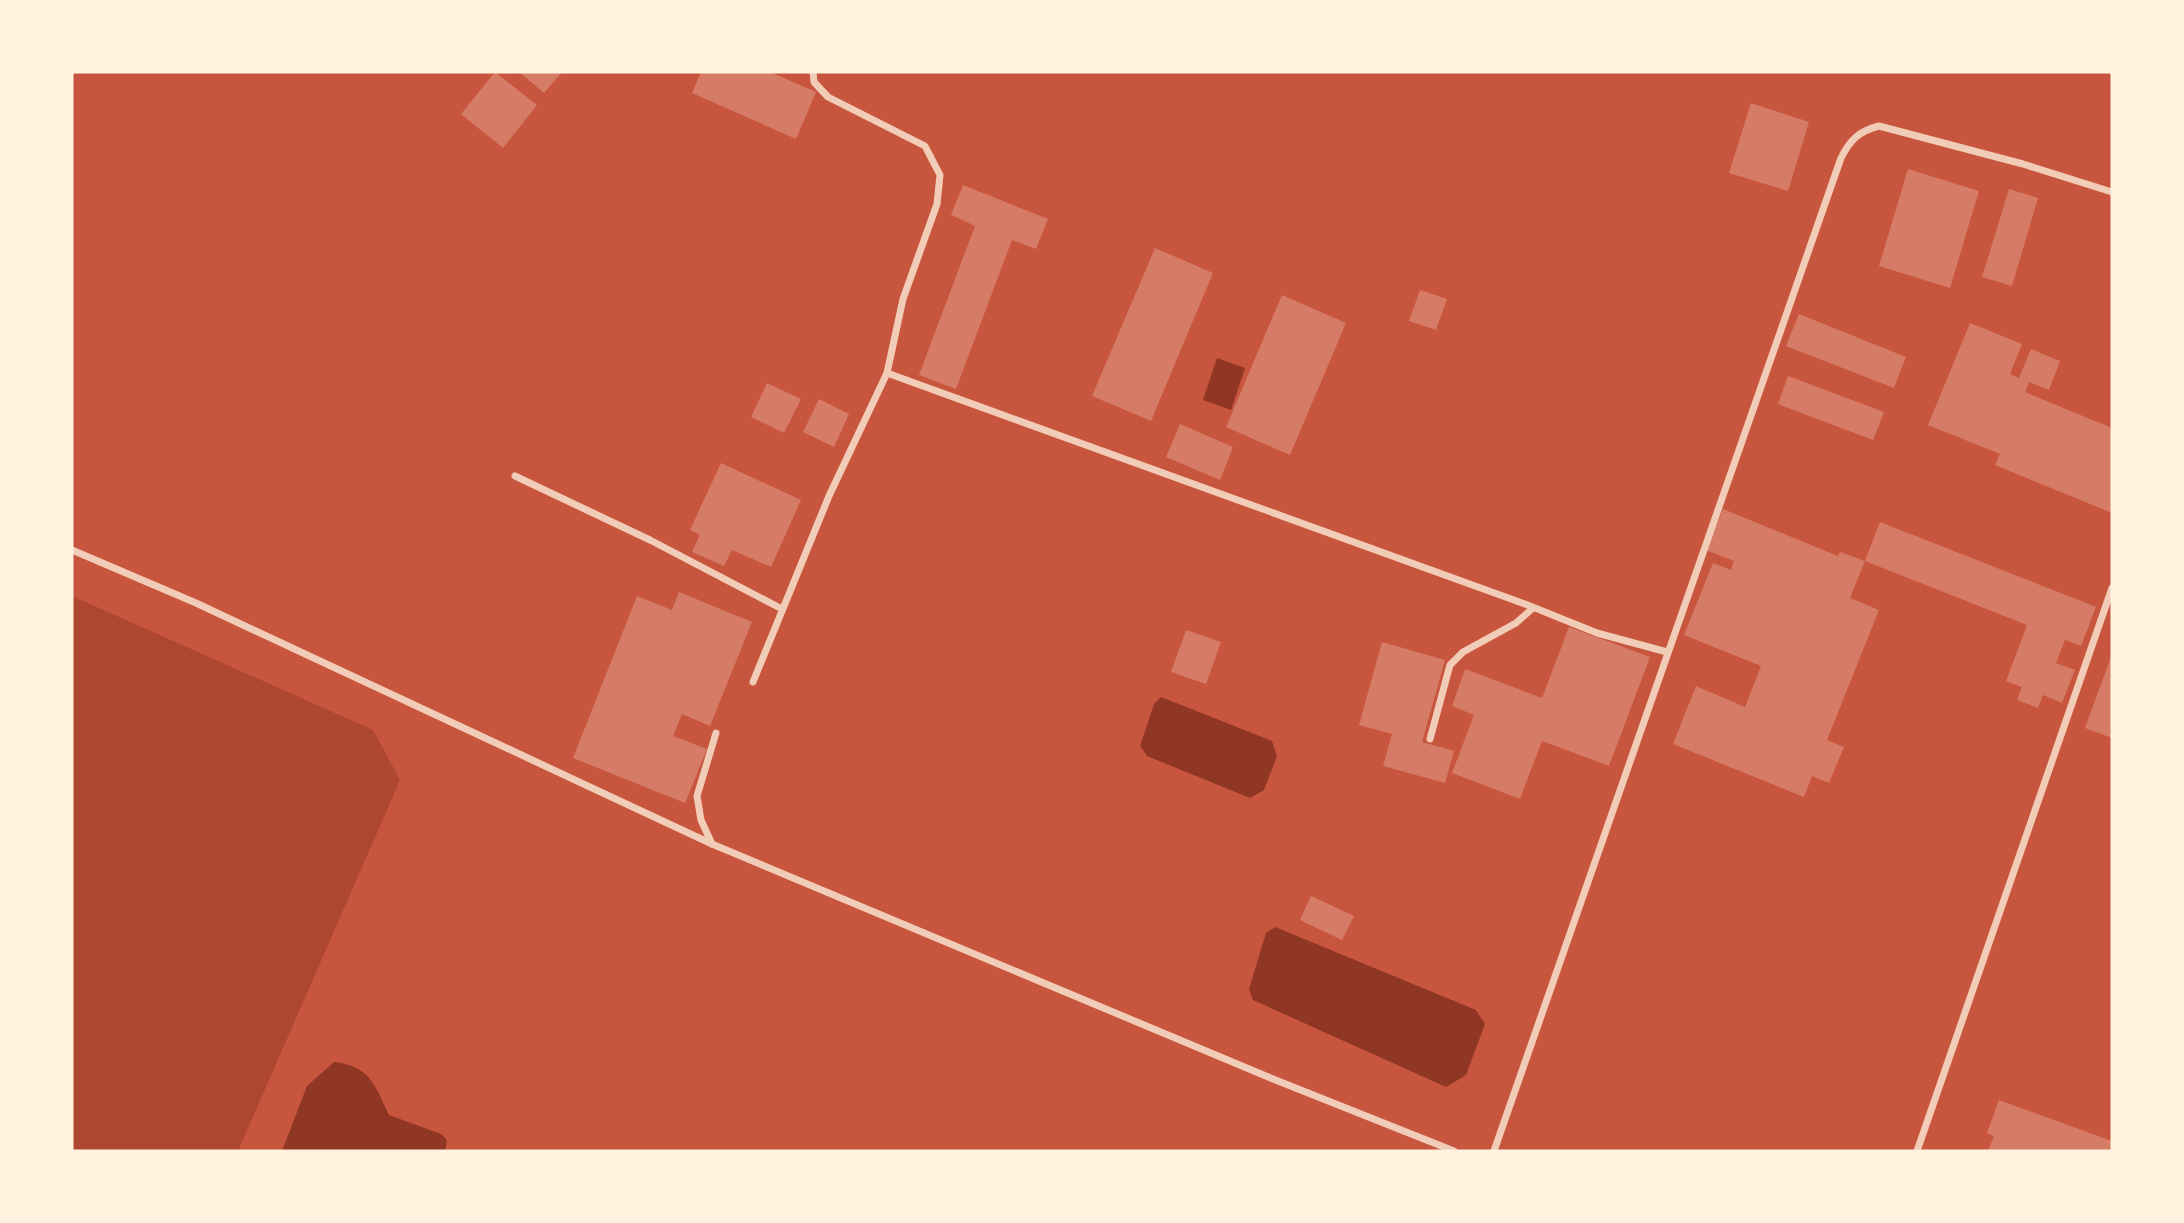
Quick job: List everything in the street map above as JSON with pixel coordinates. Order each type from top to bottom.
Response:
[{"type":"street","points":[[753,682],[829,496],[887,373],[903,299],[937,204],[940,175],[925,146],[828,97],[814,82],[813,72]]},
{"type":"street","points":[[1494,1151],[1667,652],[1841,158],[1849,143],[1864,130],[1879,126],[2022,164],[2112,192]]},
{"type":"street","points":[[887,373],[1597,633],[1667,652]]},
{"type":"street","points":[[515,476],[650,540],[782,609]]},
{"type":"street","points":[[72,550],[196,603],[712,844],[1273,1079],[1454,1151]]},
{"type":"street","points":[[1917,1151],[2112,588]]},
{"type":"street","points":[[1430,739],[1450,665],[1463,652],[1516,623],[1534,608]]},
{"type":"street","points":[[712,844],[701,820],[696,796],[716,733]]},
{"type":"shaded area","points":[[1217,358],[1245,368],[1231,410],[1203,400]]},
{"type":"shaded area","points":[[72,596],[373,730],[400,780],[238,1151],[72,1151]]},
{"type":"shaded area","points":[[1161,697],[1272,741],[1277,756],[1264,790],[1250,798],[1147,756],[1140,746],[1154,704]]},
{"type":"shaded area","points":[[1275,927],[1476,1010],[1485,1024],[1466,1075],[1446,1087],[1253,1000],[1249,989],[1266,933]]},
{"type":"shaded area","points":[[334,1062],[346,1064],[364,1073],[375,1086],[389,1115],[441,1134],[447,1140],[445,1151],[282,1151],[307,1086]]},
{"type":"building","points":[[495,72],[537,105],[503,148],[461,114]]},
{"type":"building","points":[[519,72],[562,72],[544,93]]},
{"type":"building","points":[[701,72],[770,72],[816,92],[796,139],[692,93]]},
{"type":"building","points":[[1751,103],[1809,122],[1788,191],[1729,173]]},
{"type":"building","points":[[1908,169],[1979,191],[1950,288],[1879,266]]},
{"type":"building","points":[[963,185],[1048,219],[1036,249],[1012,240],[956,389],[919,375],[975,226],[951,215]]},
{"type":"building","points":[[2009,189],[2038,198],[2012,286],[1982,277]]},
{"type":"building","points":[[1155,248],[1213,273],[1151,421],[1092,396]]},
{"type":"building","points":[[1420,290],[1447,299],[1436,330],[1409,321]]},
{"type":"building","points":[[1282,295],[1346,323],[1290,455],[1226,427]]},
{"type":"building","points":[[1799,314],[1906,357],[1894,388],[1786,346]]},
{"type":"building","points":[[1970,323],[2022,344],[2010,374],[2019,378],[2031,349],[2060,361],[2049,390],[2029,382],[2025,392],[2112,428],[2112,513],[1995,465],[2000,454],[1928,425]]},
{"type":"building","points":[[1788,376],[1884,412],[1873,440],[1778,404]]},
{"type":"building","points":[[767,383],[801,399],[784,433],[751,417]]},
{"type":"building","points":[[819,399],[849,414],[834,447],[803,432]]},
{"type":"building","points":[[1180,424],[1233,447],[1220,480],[1166,457]]},
{"type":"building","points":[[721,463],[801,500],[771,567],[732,550],[724,566],[692,552],[700,535],[690,530]]},
{"type":"building","points":[[1723,509],[1838,556],[1840,552],[1865,561],[1850,598],[1879,610],[1827,740],[1844,747],[1829,783],[1812,776],[1804,797],[1673,744],[1696,686],[1745,707],[1761,666],[1684,635],[1713,563],[1731,570],[1734,561],[1706,550]]},
{"type":"building","points":[[1880,522],[2096,607],[2081,646],[2065,640],[2056,663],[2075,670],[2062,703],[2043,695],[2038,708],[2017,700],[2022,687],[2006,681],[2027,625],[1865,561]]},
{"type":"building","points":[[679,592],[752,622],[710,726],[682,714],[673,736],[707,749],[685,803],[573,758],[637,596],[672,610]]},
{"type":"building","points":[[1569,627],[1650,657],[1609,766],[1542,741],[1520,799],[1452,773],[1474,715],[1452,706],[1465,669],[1542,698]]},
{"type":"building","points":[[1186,630],[1221,642],[1206,684],[1171,672]]},
{"type":"building","points":[[1382,642],[1445,660],[1422,742],[1454,751],[1445,783],[1383,766],[1392,734],[1359,725]]},
{"type":"building","points":[[2112,654],[2112,738],[2085,728]]},
{"type":"building","points":[[1311,896],[1354,916],[1342,940],[1300,920]]},
{"type":"building","points":[[1999,1100],[2112,1141],[2112,1151],[1988,1151],[1994,1136],[1987,1133]]}]
